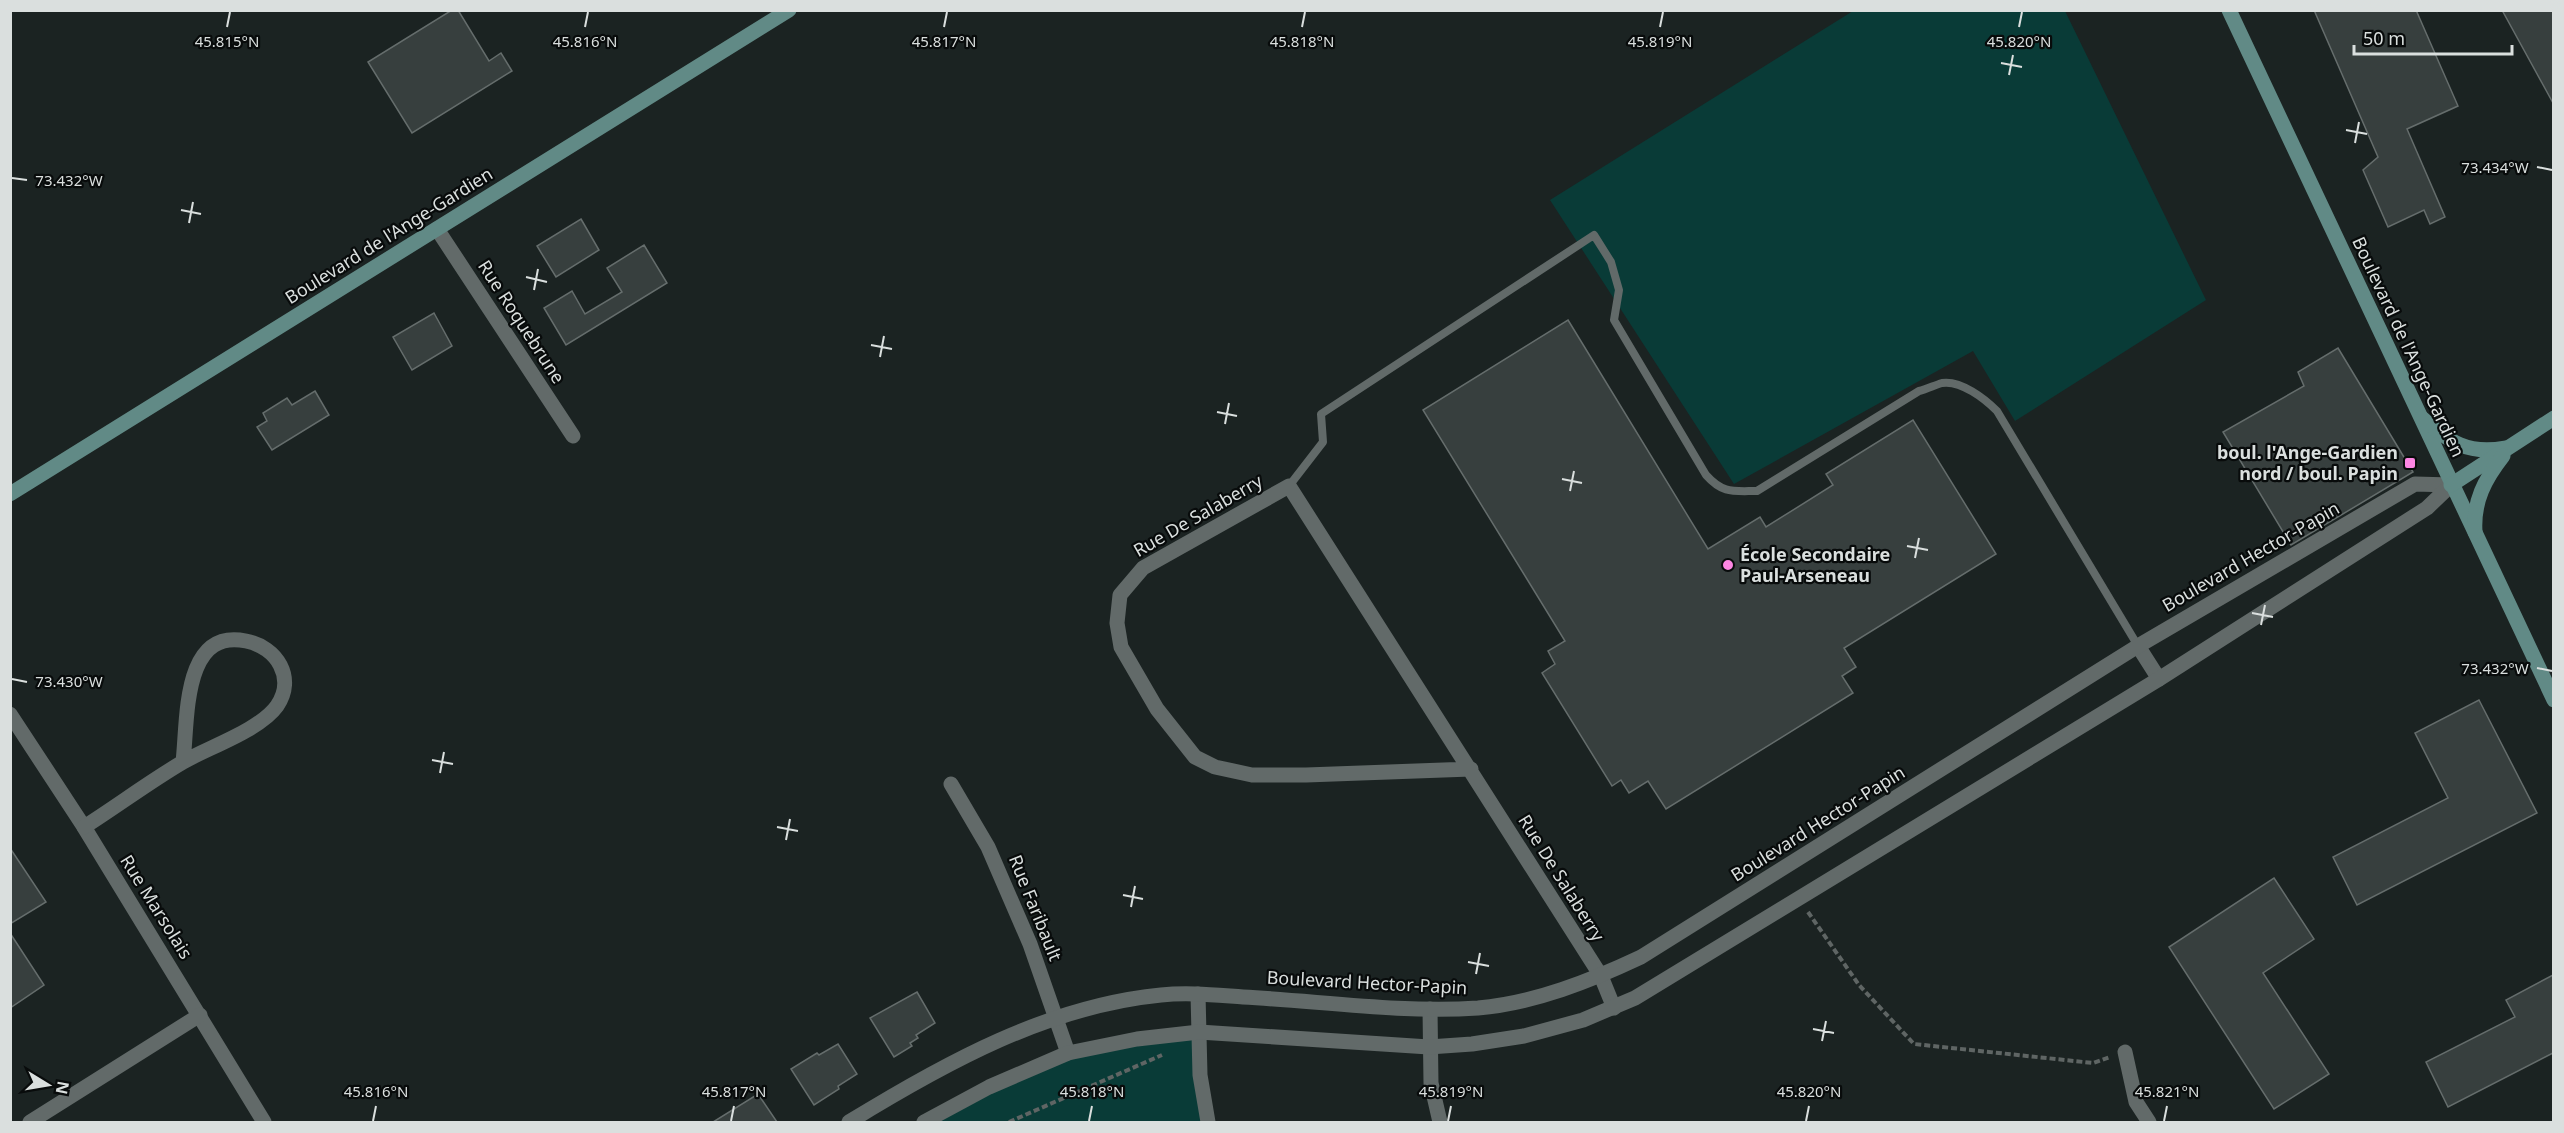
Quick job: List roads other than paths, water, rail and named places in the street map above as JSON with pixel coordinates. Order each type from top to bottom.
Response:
[{"type":"main road","name":"Boulevard de l'Ange-Gardien","points":[[10,494],[789,10]]},
{"type":"main road","name":"Boulevard de l'Ange-Gardien","points":[[2229,10],[2553,700]]},
{"type":"main road","points":[[2418,414],[2446,438],[2461,445],[2487,451],[2511,446]]},
{"type":"main road","points":[[2451,485],[2553,418]]},
{"type":"main road","points":[[2475,536],[2475,508],[2478,495],[2493,468],[2511,446]]},
{"type":"street","name":"Rue Roquebrune","points":[[437,229],[573,436]]},
{"type":"street","name":"Boulevard Hector-Papin","points":[[849,1122],[961,1058],[1057,1018],[1140,998],[1198,994],[1430,1009],[1479,1008],[1527,1001],[1600,976],[1651,951],[2138,646],[2415,484],[2451,485]]},
{"type":"street","points":[[924,1122],[989,1087],[1068,1053],[1137,1039],[1199,1032],[1429,1047],[1472,1044],[1524,1036],[1583,1020],[1614,1008],[1635,998],[2159,679],[2427,508],[2451,485]]},
{"type":"street","name":"Rue De Salaberry","points":[[1470,769],[1252,775],[1215,767],[1195,757],[1157,709],[1121,647],[1117,623],[1120,595],[1143,568],[1289,486],[1470,769],[1600,976],[1614,1008]]},
{"type":"street","points":[[84,827],[183,762],[245,731],[276,707],[284,690],[284,671],[277,659],[264,647],[231,639],[216,642],[204,652],[192,681],[183,762]]},
{"type":"street","points":[[2138,646],[2159,679]]},
{"type":"street","name":"Rue Marsolais","points":[[10,714],[84,827],[264,1122]]},
{"type":"street","name":"Rue Faribault","points":[[951,784],[988,848],[1030,944],[1068,1053]]},
{"type":"street","points":[[1198,994],[1200,1076],[1208,1122]]},
{"type":"street","points":[[1430,1009],[1431,1083],[1440,1122]]},
{"type":"street","points":[[30,1122],[200,1015]]},
{"type":"street","points":[[2125,1052],[2136,1102],[2149,1122]]},
{"type":"lane","points":[[1289,486],[1323,442],[1321,414],[1594,235],[1611,262],[1618,290],[1614,320],[1706,475],[1716,487],[1734,491],[1757,491],[1919,392],[1944,383],[1964,388],[1982,395],[1997,411],[2138,646]]},
{"type":"place","name":"boul. l'Ange-Gardien nord / boul. Papin","points":[[2410,463]]},
{"type":"place","name":"École Secondaire Paul-Arseneau","points":[[1728,565]]}]
